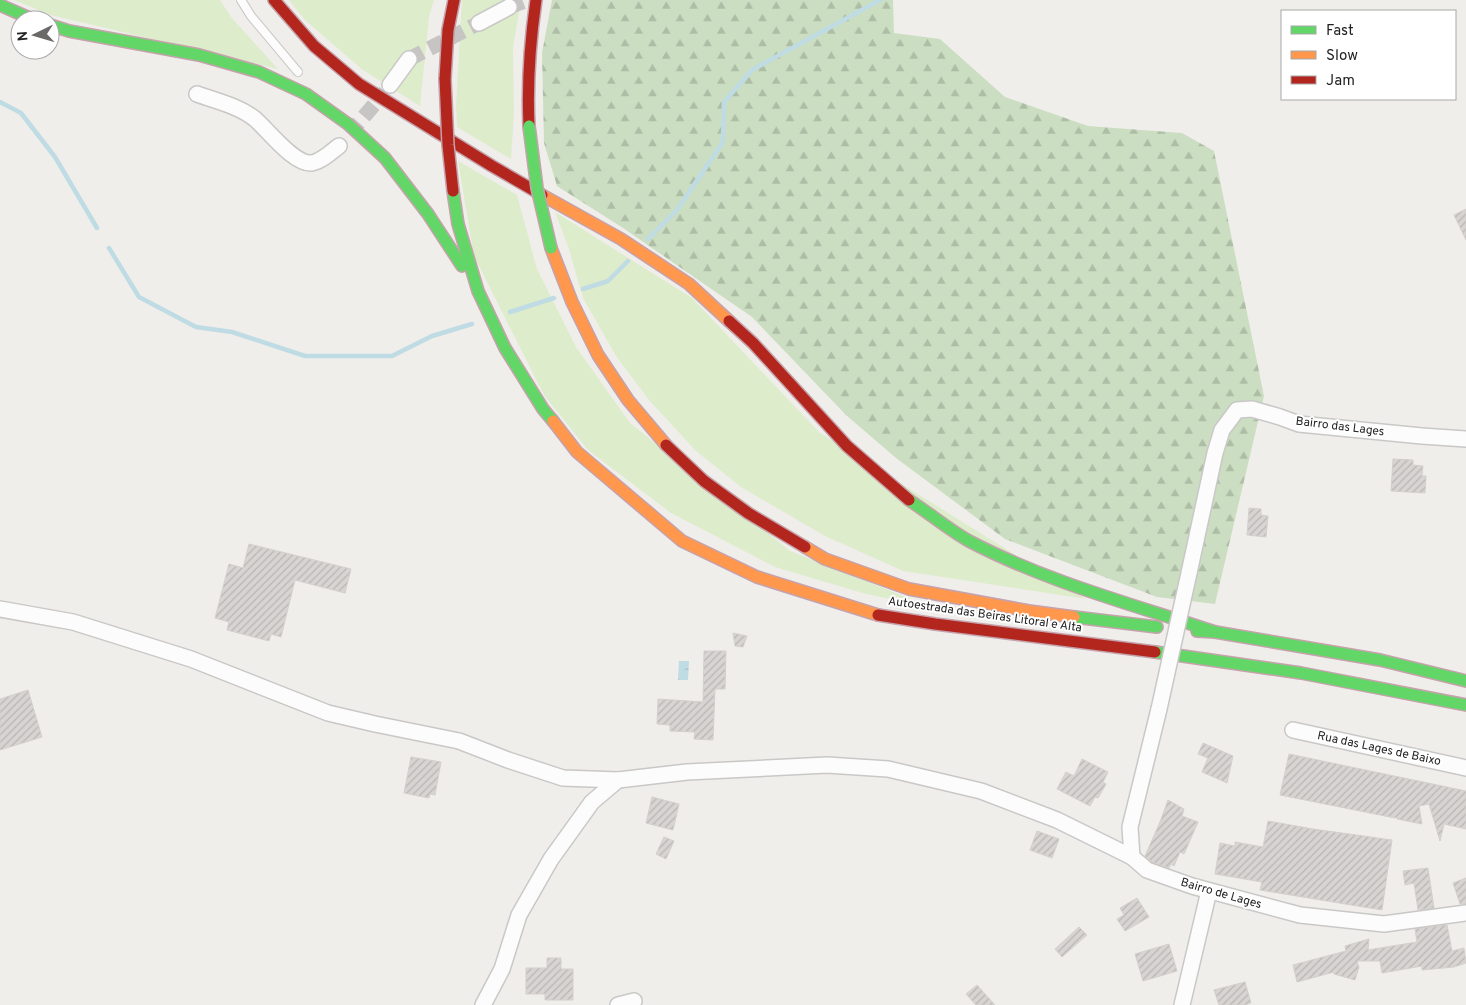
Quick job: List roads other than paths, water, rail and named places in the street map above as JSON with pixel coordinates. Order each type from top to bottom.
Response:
[{"type":"highway","points":[[274,0],[314,46],[359,84],[492,166],[621,239],[688,284],[753,343],[847,446],[905,498],[968,540],[1042,575],[1109,599],[1215,632]]},
{"type":"highway","name":"Autoestrada das Beiras Litoral e Alta","points":[[454,0],[448,30],[445,79],[448,145],[458,224],[478,291],[505,348],[543,409],[577,452],[682,541],[756,577],[872,614],[1282,670],[1466,704]]},
{"type":"highway","name":"Autoestrada das Beiras Litoral e Alta","points":[[536,0],[530,42],[529,126],[540,204],[551,248],[572,302],[598,355],[628,400],[662,442],[704,481],[748,513],[824,559],[909,589],[1029,611],[1215,632],[1380,660],[1466,681]]},
{"type":"highway","points":[[60,28],[199,55],[258,72],[306,94],[348,124],[385,158],[428,214],[478,291]]},
{"type":"street","points":[[479,22],[509,7]]},
{"type":"street","points":[[390,86],[409,59]]},
{"type":"street","points":[[197,94],[232,107],[254,118],[294,156],[302,161],[312,163],[322,159],[339,146]]},
{"type":"street","name":"Bairro das Lages","points":[[1132,857],[1130,827],[1159,709],[1215,453],[1222,430],[1237,410],[1252,409],[1299,424],[1466,439]]},
{"type":"street","name":"Bairro de Lages","points":[[0,609],[73,622],[191,659],[328,713],[459,741],[563,778],[618,780],[687,772],[827,765],[888,769],[981,790],[1057,820],[1132,857],[1147,870],[1209,891],[1300,916],[1384,924],[1466,912]]},
{"type":"street","name":"Rua das Lages de Baixo","points":[[1293,730],[1466,768]]},
{"type":"street","points":[[483,1005],[502,969],[519,915],[551,859],[592,802],[618,780]]},
{"type":"street","points":[[1182,1005],[1209,891]]},
{"type":"street","points":[[618,1005],[634,1001]]},
{"type":"lane","points":[[241,0],[251,16],[298,72]]},
{"type":"water","points":[[679,661],[689,661],[688,680],[678,680]]},
{"type":"waterway","points":[[648,239],[677,210],[723,142],[724,102],[752,70],[880,0]]},
{"type":"waterway","points":[[0,102],[21,113],[55,157],[97,228]]},
{"type":"waterway","points":[[109,248],[139,297],[196,327],[232,332],[305,356],[392,356],[432,336],[472,324]]},
{"type":"waterway","points":[[583,289],[608,281],[628,261]]},
{"type":"waterway","points":[[510,312],[554,298]]},
{"type":"tunnel","points":[[509,7],[528,0]]},
{"type":"tunnel","points":[[409,59],[479,23]]},
{"type":"tunnel","points":[[349,134],[385,92]]}]
